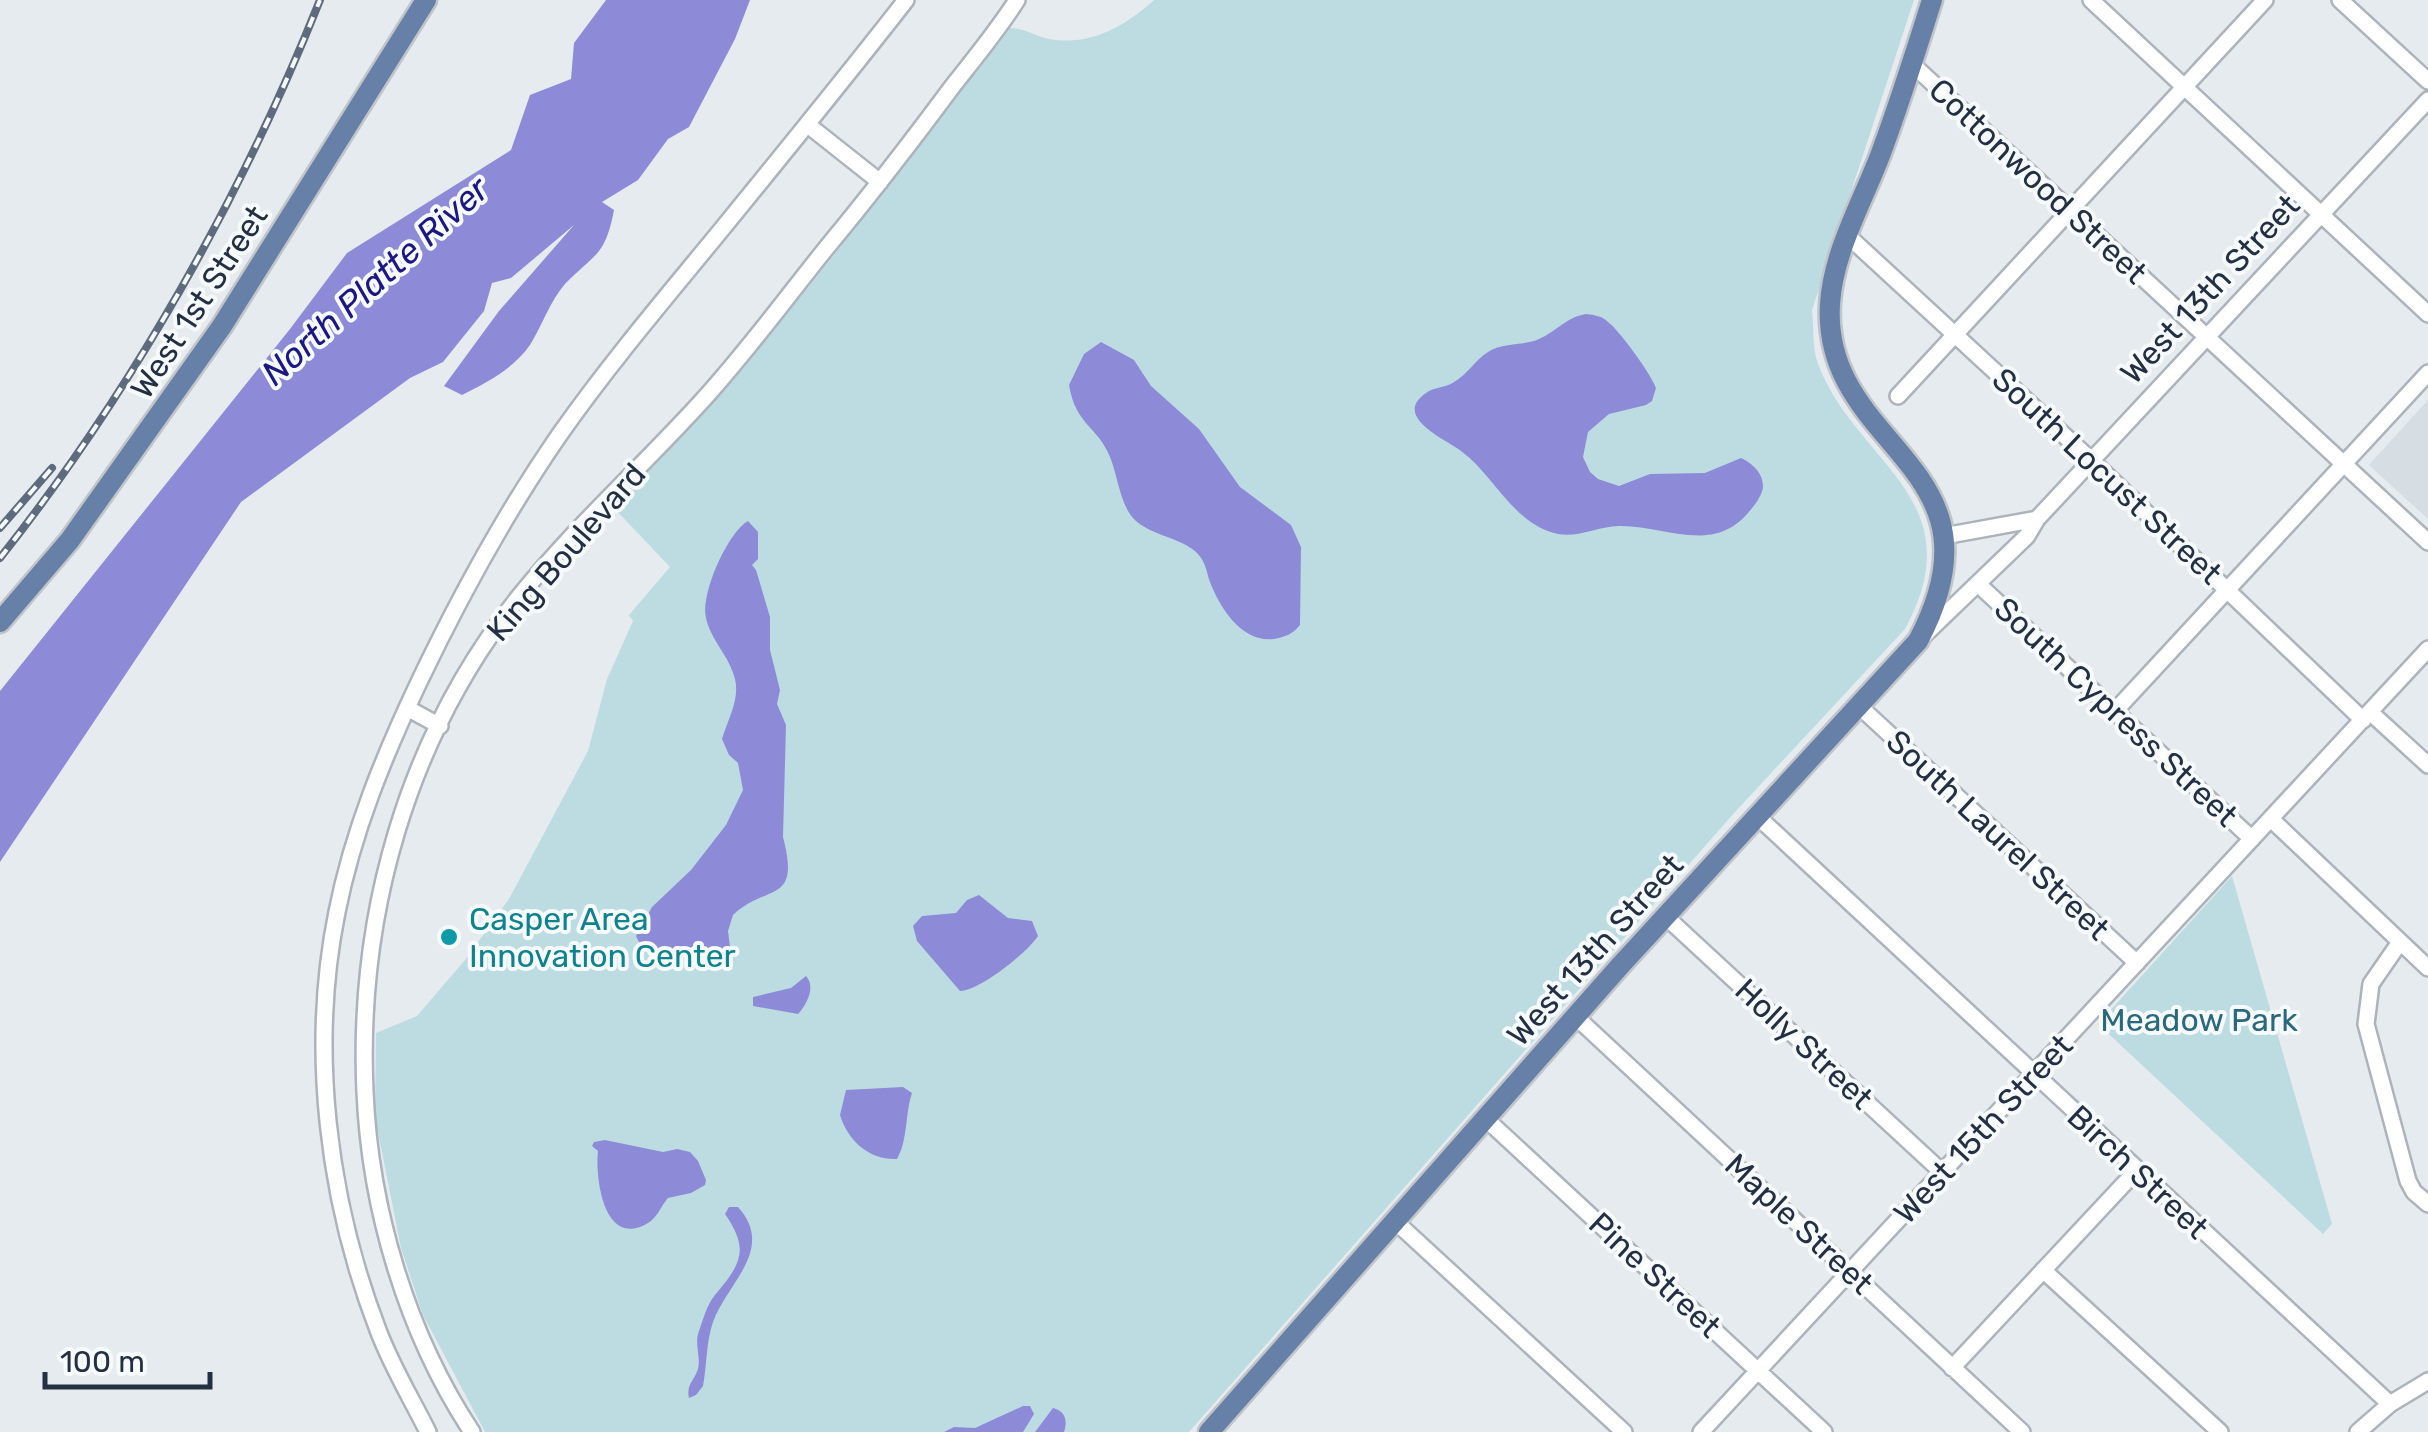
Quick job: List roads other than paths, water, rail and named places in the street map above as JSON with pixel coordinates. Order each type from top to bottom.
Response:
[{"type":"main road","name":"West 1st Street","points":[[0,622],[70,540],[222,326],[426,0]]},
{"type":"main road","points":[[1918,641],[1941,585],[1944,536],[1920,476],[1857,401],[1841,373],[1832,340],[1830,305],[1848,236],[1932,0]]},
{"type":"main road","name":"West 13th Street","points":[[1209,1432],[1666,916],[1918,641]]},
{"type":"street","name":"King Boulevard","points":[[428,1432],[378,1330],[346,1226],[326,1095],[328,976],[336,913],[378,768],[495,534],[560,434],[633,337],[906,0]]},
{"type":"street","name":"King Boulevard","points":[[472,1432],[409,1307],[376,1183],[366,1119],[364,999],[374,922],[400,819],[421,763],[460,684],[517,600],[561,548],[704,399],[880,182],[1017,0]]},
{"type":"street","points":[[2091,0],[2428,314]]},
{"type":"street","points":[[1898,396],[2265,0]]},
{"type":"street","points":[[2340,0],[2428,81]]},
{"type":"street","name":"Cottonwood Street","points":[[1912,64],[2428,542]]},
{"type":"street","name":"West 13th Street","points":[[1918,641],[2026,536],[2036,519],[2428,100]]},
{"type":"street","points":[[808,124],[880,182]]},
{"type":"street","name":"South Locust Street","points":[[1848,236],[2366,716],[2428,765]]},
{"type":"street","points":[[2115,711],[2428,374]]},
{"type":"street","points":[[1944,536],[2036,519]]},
{"type":"street","name":"South Cypress Street","points":[[1979,585],[2252,839]]},
{"type":"street","name":"West 15th Street","points":[[1700,1432],[2428,649]]},
{"type":"street","name":"South Laurel Street","points":[[1859,706],[2138,963]]},
{"type":"street","points":[[406,708],[440,726]]},
{"type":"street","name":"Birch Street","points":[[1757,816],[2390,1404]]},
{"type":"street","points":[[2271,819],[2428,968]]},
{"type":"street","name":"Holly Street","points":[[1666,916],[1943,1172]]},
{"type":"street","points":[[2400,942],[2371,984],[2366,1024],[2408,1181],[2428,1204]]},
{"type":"street","name":"Maple Street","points":[[1576,1017],[2022,1432]]},
{"type":"street","name":"Pine Street","points":[[1486,1118],[1824,1432]]},
{"type":"street","points":[[1952,1368],[2136,1171]]},
{"type":"street","points":[[1396,1222],[1624,1432]]},
{"type":"street","points":[[2043,1270],[2220,1432]]},
{"type":"street","points":[[2358,1432],[2390,1404],[2428,1381]]},
{"type":"water","name":"North Platte River","points":[[606,0],[750,0],[735,39],[689,127],[668,139],[638,180],[602,202],[614,210],[607,237],[565,284],[523,354],[499,374],[462,395],[444,386],[499,311],[574,225],[511,278],[492,283],[484,311],[443,362],[410,378],[241,502],[0,862],[0,691],[347,253],[511,150],[530,95],[571,79],[574,43]]},
{"type":"water","points":[[1586,314],[1601,317],[1613,327],[1656,388],[1652,401],[1646,405],[1609,414],[1588,432],[1583,457],[1590,472],[1619,486],[1650,474],[1705,473],[1741,458],[1756,469],[1763,486],[1755,504],[1734,526],[1703,535],[1619,526],[1566,535],[1543,529],[1517,510],[1473,461],[1418,419],[1417,402],[1426,393],[1459,379],[1488,352],[1539,339]]},
{"type":"water","points":[[1101,342],[1134,360],[1151,386],[1199,429],[1240,487],[1291,525],[1301,547],[1300,625],[1292,633],[1262,639],[1242,630],[1220,602],[1197,553],[1143,526],[1131,515],[1105,446],[1077,409],[1069,385],[1084,354]]},
{"type":"water","points":[[748,521],[758,532],[758,559],[752,565],[770,617],[770,650],[780,690],[777,704],[786,725],[783,837],[788,873],[778,889],[733,915],[728,931],[732,963],[714,967],[674,951],[641,946],[636,936],[652,907],[691,870],[726,825],[743,790],[738,763],[729,755],[722,739],[735,702],[735,679],[708,626],[705,607],[724,550]]},
{"type":"water","points":[[979,895],[1008,918],[1032,921],[1038,936],[1002,970],[979,985],[960,991],[917,941],[913,926],[922,916],[956,913],[967,900]]},
{"type":"water","points":[[806,976],[810,990],[798,1014],[753,1006],[753,997],[791,988]]},
{"type":"water","points":[[903,1087],[912,1093],[903,1144],[897,1159],[877,1156],[848,1133],[840,1115],[846,1090]]},
{"type":"water","points":[[605,1140],[663,1152],[690,1152],[698,1161],[705,1185],[668,1198],[648,1223],[633,1229],[621,1227],[605,1206],[598,1177],[598,1151],[592,1146]]},
{"type":"water","points":[[729,1207],[738,1207],[748,1222],[750,1252],[713,1322],[703,1386],[689,1398],[689,1386],[698,1369],[698,1336],[704,1317],[739,1256],[738,1237],[725,1214]]},
{"type":"water","points":[[1030,1406],[1034,1414],[1023,1432],[944,1432],[954,1427],[975,1428]]},
{"type":"water","points":[[1053,1408],[1064,1417],[1064,1432],[1035,1432]]},
{"type":"railway","points":[[0,558],[94,429],[180,291],[256,147],[320,0]]},
{"type":"railway","points":[[0,528],[52,468]]},
{"type":"place","name":"Casper Area Innovation Center","points":[[449,937]]},
{"type":"park label","name":"Meadow Park","points":[[2199,1020]]}]
